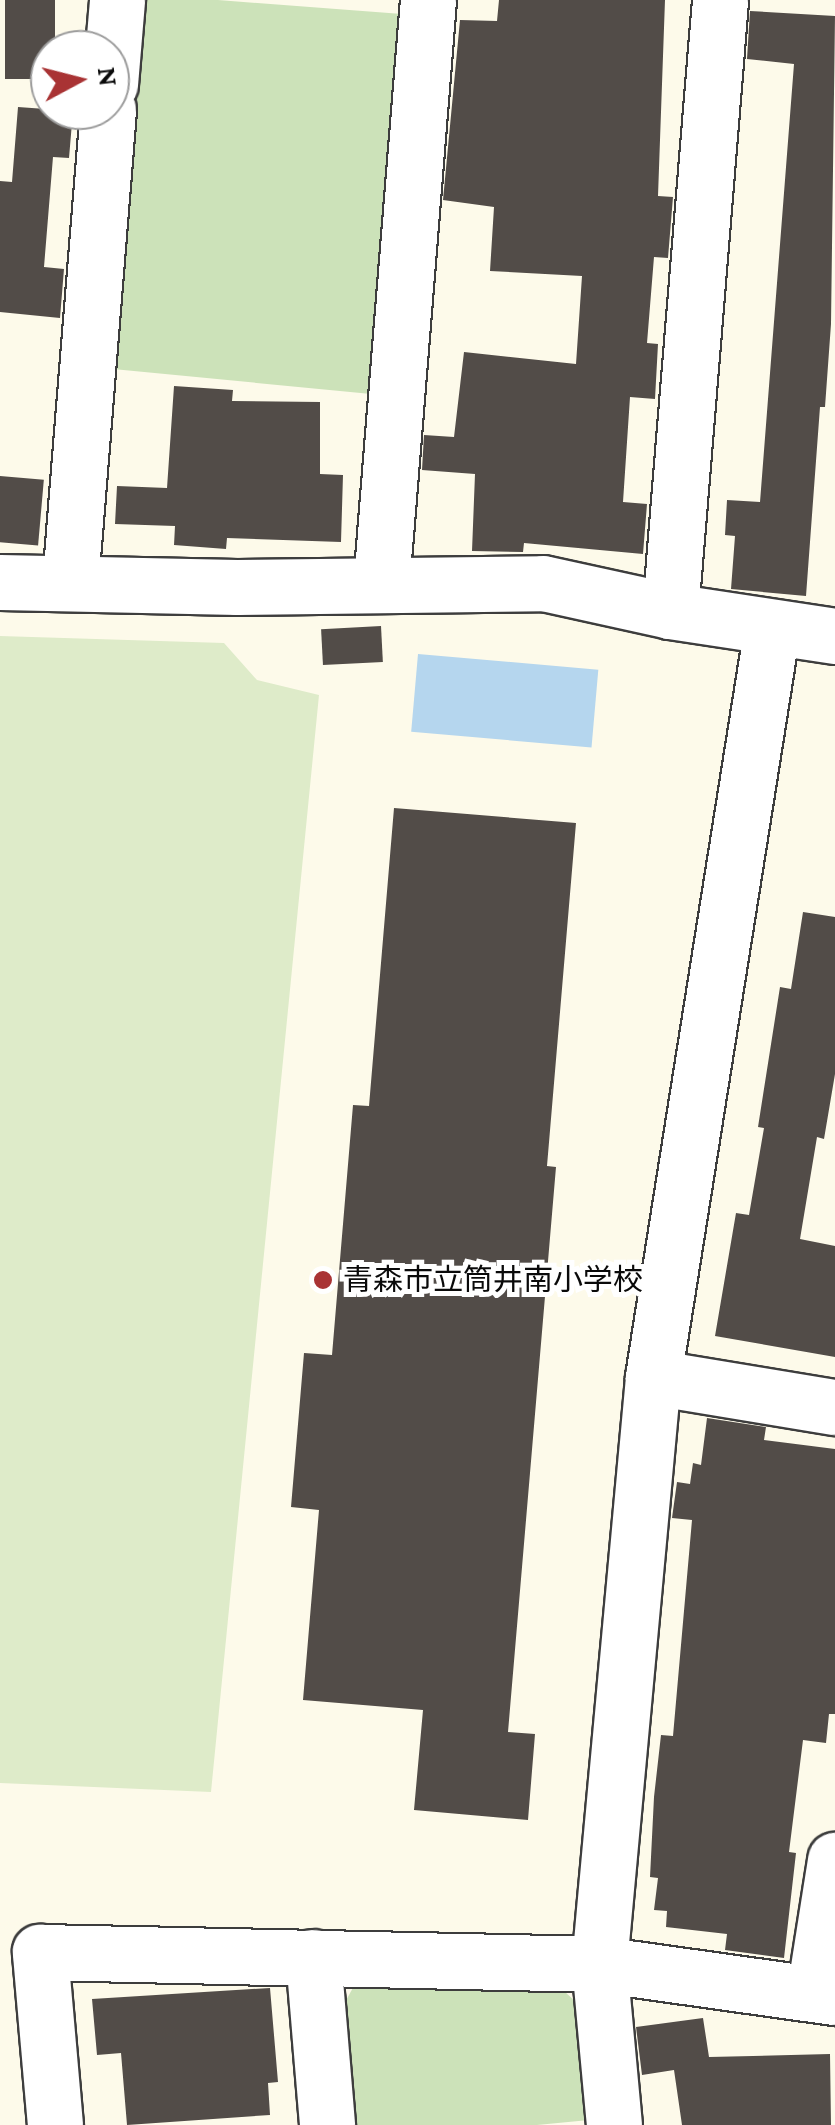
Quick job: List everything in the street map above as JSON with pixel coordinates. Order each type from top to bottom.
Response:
[{"type":"street","points":[[114,30],[117,0]]},
{"type":"street","points":[[381,584],[428,0]]},
{"type":"street","points":[[670,611],[720,0]]},
{"type":"street","points":[[70,582],[106,130]]},
{"type":"street","points":[[0,582],[237,587],[544,583],[670,611],[835,636]]},
{"type":"street","points":[[614,2125],[599,1964],[653,1377],[772,628]]},
{"type":"street","points":[[653,1377],[835,1407]]},
{"type":"street","points":[[55,2125],[40,1952],[599,1964],[824,1996],[835,1860]]},
{"type":"street","points":[[313,1958],[327,2125]]},
{"type":"green space","points":[[139,0],[218,0],[402,14],[371,394],[113,369]]},
{"type":"green space","points":[[0,636],[224,643],[257,680],[319,695],[211,1792],[0,1783]]},
{"type":"green space","points":[[551,1979],[577,2003],[589,2120],[537,2125],[355,2125],[343,2006],[355,1984]]},
{"type":"water","points":[[418,654],[598,670],[592,747],[411,732]]},
{"type":"building","points":[[5,0],[55,0],[55,30],[30,30],[30,79],[5,79]]},
{"type":"building","points":[[499,0],[665,0],[658,196],[673,197],[668,258],[654,257],[647,343],[658,344],[655,399],[630,397],[623,502],[647,504],[643,554],[524,543],[523,552],[472,551],[475,474],[422,470],[424,435],[454,437],[464,352],[576,364],[582,276],[490,271],[494,207],[443,200],[460,20],[497,21]]},
{"type":"building","points":[[750,11],[835,16],[831,324],[825,407],[820,407],[806,596],[731,589],[735,536],[725,535],[727,500],[760,502],[794,64],[747,59]]},
{"type":"building","points":[[18,107],[30,108],[30,130],[71,130],[69,158],[53,157],[44,267],[64,269],[60,318],[0,312],[0,181],[12,182]]},
{"type":"building","points":[[174,386],[233,390],[232,401],[320,402],[320,474],[343,475],[341,542],[227,538],[226,549],[174,545],[175,526],[115,524],[117,486],[167,488]]},
{"type":"building","points":[[0,476],[44,480],[38,546],[0,542]]},
{"type":"building","points":[[381,626],[383,662],[323,665],[321,629]]},
{"type":"building","points":[[394,808],[576,823],[547,1166],[556,1167],[508,1732],[535,1734],[528,1820],[414,1810],[423,1710],[303,1700],[319,1510],[291,1507],[304,1353],[332,1355],[353,1105],[369,1106]]},
{"type":"building","points":[[803,912],[835,917],[835,1074],[824,1139],[817,1137],[800,1239],[835,1246],[835,1357],[715,1336],[736,1213],[749,1215],[764,1128],[758,1127],[780,987],[791,989]]},
{"type":"building","points":[[707,1418],[766,1427],[764,1440],[835,1449],[835,1714],[829,1714],[826,1743],[803,1740],[789,1852],[796,1853],[784,1958],[725,1950],[727,1934],[666,1927],[667,1911],[654,1910],[658,1878],[650,1877],[654,1797],[661,1735],[673,1736],[692,1520],[672,1518],[677,1482],[690,1484],[693,1463],[701,1465]]},
{"type":"building","points":[[270,1988],[278,2082],[268,2083],[270,2115],[127,2125],[121,2053],[97,2055],[92,1999]]},
{"type":"building","points":[[703,2018],[709,2057],[830,2054],[831,2125],[682,2125],[674,2070],[642,2075],[636,2027]]},
{"type":"place","name":"青森市立筒井南小学校","points":[[323,1280]]}]
